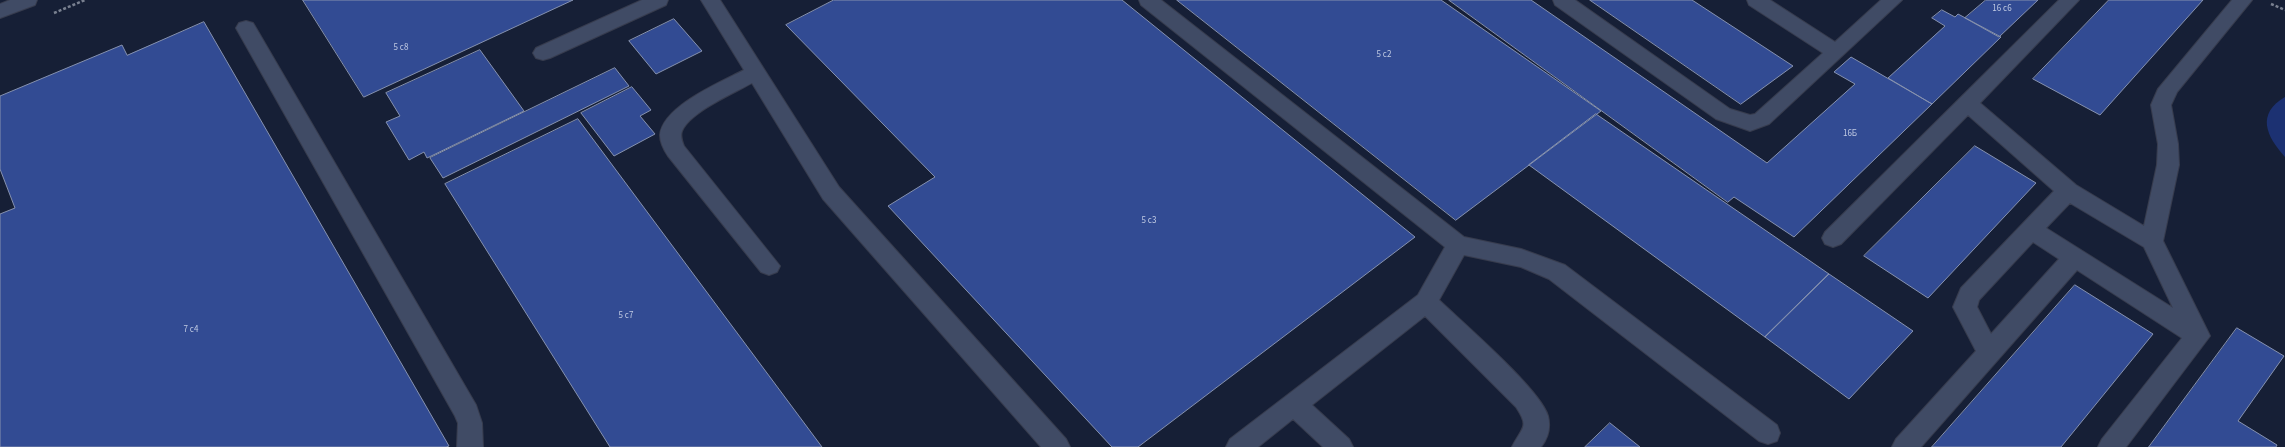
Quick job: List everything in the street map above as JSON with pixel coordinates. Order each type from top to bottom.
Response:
[{"type":"street","points":[[0,11],[28,0]]},
{"type":"street","points":[[543,54],[659,0]]},
{"type":"street","points":[[710,0],[831,193],[1057,447]]},
{"type":"street","points":[[1148,0],[1458,245],[1520,257],[1538,262],[1557,272],[1768,433]]},
{"type":"street","points":[[1562,0],[1723,114],[1750,122],[1762,119],[1894,0]]},
{"type":"street","points":[[1756,0],[1836,52]]},
{"type":"street","points":[[1833,238],[2070,0]]},
{"type":"street","points":[[2152,241],[2168,165],[2168,144],[2161,105],[2168,89],[2243,0]]},
{"type":"street","points":[[246,28],[467,413],[470,423],[470,447]]},
{"type":"street","points":[[755,73],[681,117],[672,129],[670,138],[675,150],[769,266]]},
{"type":"street","points":[[1967,103],[2068,191],[2152,241],[2198,336]]},
{"type":"street","points":[[1989,353],[1965,307],[1969,294],[2068,191]]},
{"type":"street","points":[[2031,230],[2198,336]]},
{"type":"street","points":[[1239,447],[1426,302],[1458,245]]},
{"type":"street","points":[[1905,447],[2074,258]]},
{"type":"street","points":[[1426,302],[1524,399],[1536,416],[1536,433],[1525,447]]},
{"type":"street","points":[[2111,447],[2198,336]]},
{"type":"street","points":[[1294,404],[1340,447]]},
{"type":"path","points":[[2268,2],[2285,10]]},
{"type":"shaded area","points":[[2285,97],[2285,157],[2278,149],[2269,133],[2267,118],[2270,111],[2276,104]]},
{"type":"building","points":[[303,0],[573,0],[364,97]]},
{"type":"building","points":[[834,0],[1122,0],[1415,237],[1138,447],[1112,447],[888,206],[935,177],[786,25]]},
{"type":"building","points":[[1177,0],[1441,0],[1601,111],[1456,220]]},
{"type":"building","points":[[1449,0],[1531,0],[1767,163],[1855,84],[1834,72],[1851,57],[1932,104],[1794,237],[1734,197],[1728,202]]},
{"type":"building","points":[[1590,0],[1692,0],[1793,66],[1741,104]]},
{"type":"building","points":[[1986,0],[2038,0],[1999,37],[1965,18]]},
{"type":"building","points":[[2109,0],[2203,0],[2100,115],[2033,79]]},
{"type":"building","points":[[1942,10],[1955,17],[1958,14],[2001,37],[1932,104],[1888,78],[1945,26],[1932,18]]},
{"type":"building","points":[[674,19],[702,51],[656,74],[629,41]]},
{"type":"building","points":[[204,22],[449,446],[0,447],[0,214],[15,208],[0,169],[0,96],[122,45],[127,55]]},
{"type":"building","points":[[480,50],[524,111],[427,158],[424,152],[409,160],[386,122],[400,116],[386,93]]},
{"type":"building","points":[[615,68],[629,86],[443,178],[430,158]]},
{"type":"building","points":[[632,87],[651,110],[640,116],[655,134],[614,156],[581,113]]},
{"type":"building","points":[[1596,114],[1829,274],[1765,337],[1529,165]]},
{"type":"building","points":[[578,119],[822,447],[610,447],[445,184]]},
{"type":"building","points":[[1975,146],[2036,183],[1928,298],[1864,256]]},
{"type":"building","points":[[1829,274],[1913,331],[1849,399],[1765,337]]},
{"type":"building","points":[[2075,285],[2153,334],[2061,447],[1932,447]]},
{"type":"building","points":[[2237,328],[2284,356],[2238,421],[2277,445],[2276,447],[2149,447]]},
{"type":"building","points":[[1610,423],[1640,447],[1585,447]]}]
